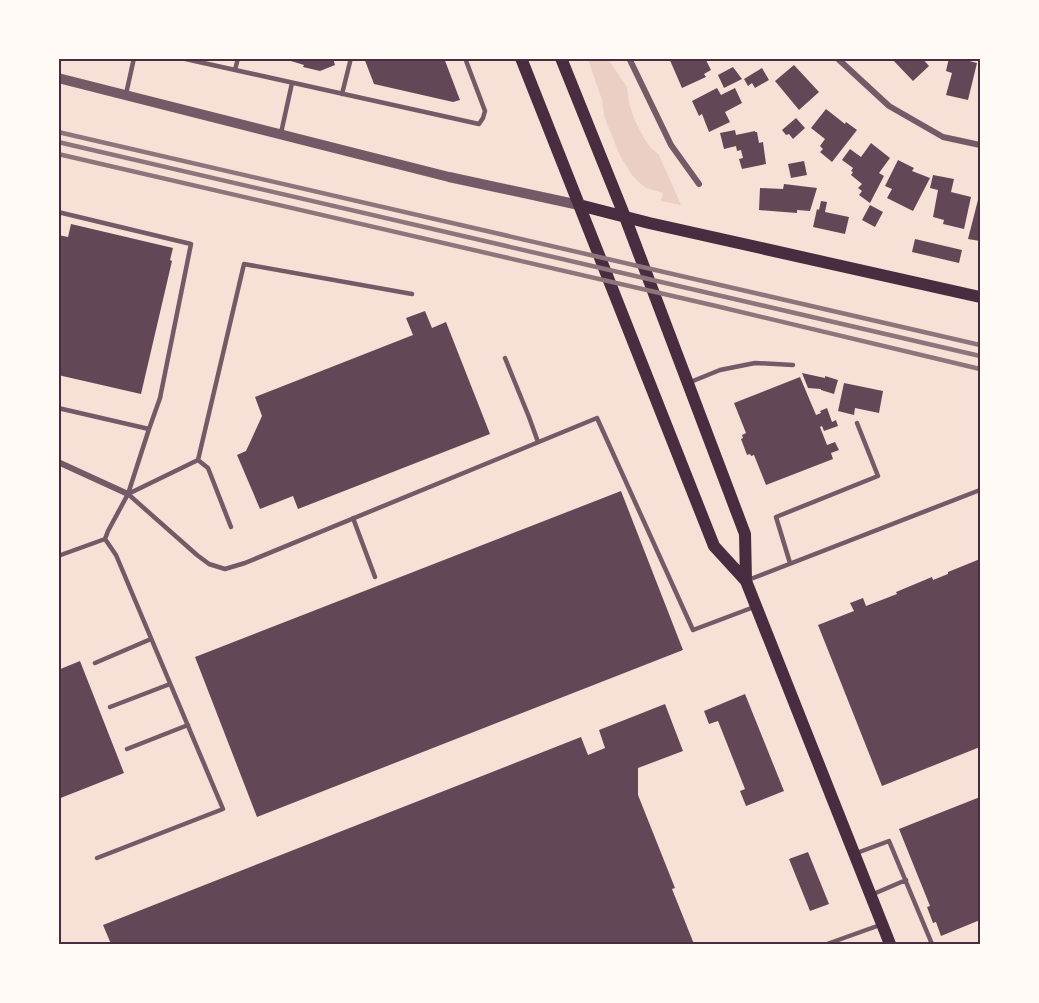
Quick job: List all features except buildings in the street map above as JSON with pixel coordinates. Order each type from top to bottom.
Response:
[{"type":"main road","points":[[521,58],[714,546],[746,581]]},
{"type":"main road","points":[[561,58],[625,217],[745,534],[746,581],[890,945]]},
{"type":"main road","points":[[579,205],[981,297]]},
{"type":"street","points":[[628,58],[671,146],[699,184]]},
{"type":"street","points":[[837,58],[889,106],[943,137],[981,145]]},
{"type":"street","points":[[58,78],[449,177],[579,205]]},
{"type":"street","points":[[58,462],[128,494]]},
{"type":"lane","points":[[126,94],[134,58]]},
{"type":"lane","points":[[182,58],[479,124],[485,111],[465,58]]},
{"type":"lane","points":[[235,70],[238,58]]},
{"type":"lane","points":[[342,94],[351,58]]},
{"type":"lane","points":[[281,134],[292,83]]},
{"type":"lane","points":[[58,212],[191,244],[160,398],[128,494],[105,540]]},
{"type":"lane","points":[[198,460],[244,264],[412,294]]},
{"type":"lane","points":[[505,358],[538,442]]},
{"type":"lane","points":[[688,383],[720,370],[755,363],[793,365]]},
{"type":"lane","points":[[58,408],[149,429]]},
{"type":"lane","points":[[128,494],[197,555],[209,564],[225,569],[245,563],[597,418],[693,630],[756,607]]},
{"type":"lane","points":[[790,563],[776,517],[878,476],[857,423]]},
{"type":"lane","points":[[128,494],[198,460]]},
{"type":"lane","points":[[198,460],[208,468],[231,527]]},
{"type":"lane","points":[[746,581],[981,490]]},
{"type":"lane","points":[[352,519],[375,577]]},
{"type":"lane","points":[[58,556],[105,540]]},
{"type":"lane","points":[[97,858],[223,809],[116,555],[105,540]]},
{"type":"lane","points":[[95,663],[151,639]]},
{"type":"lane","points":[[110,707],[170,684]]},
{"type":"lane","points":[[127,749],[188,725]]},
{"type":"lane","points":[[854,854],[889,841],[932,945]]},
{"type":"lane","points":[[871,895],[906,880]]},
{"type":"lane","points":[[827,945],[882,924]]},
{"type":"shaded area","points":[[588,59],[608,59],[627,87],[635,121],[650,147],[659,155],[681,205],[661,201],[663,193],[646,188],[632,175],[620,156],[604,116],[602,100]]},
{"type":"railway","points":[[58,132],[980,345]]},
{"type":"railway","points":[[58,142],[980,356]]},
{"type":"railway","points":[[58,154],[980,369]]}]
